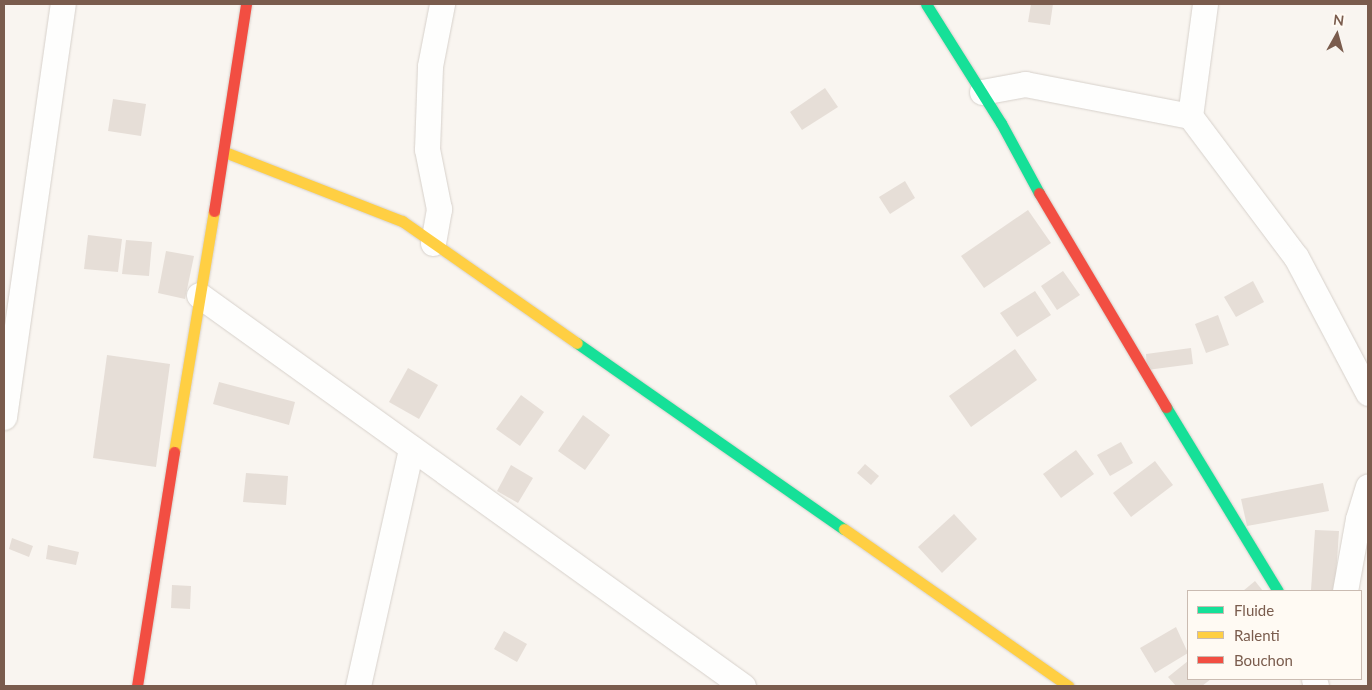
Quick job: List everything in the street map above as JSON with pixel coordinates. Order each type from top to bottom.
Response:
[{"type":"street","points":[[4,418],[63,4]]},
{"type":"street","points":[[137,686],[199,295],[225,152],[246,4]]},
{"type":"street","points":[[433,243],[439,209],[427,149],[430,66],[442,4]]},
{"type":"street","points":[[926,4],[982,92],[1061,235],[1277,590]]},
{"type":"street","points":[[1190,116],[1205,4]]},
{"type":"street","points":[[982,92],[1025,84],[1190,116],[1296,257],[1368,393]]},
{"type":"street","points":[[225,152],[402,221],[1068,686]]},
{"type":"street","points":[[199,295],[743,686]]},
{"type":"street","points":[[358,686],[411,448]]},
{"type":"street","points":[[1344,590],[1358,519],[1368,487]]},
{"type":"building","points":[[1031,4],[1053,4],[1050,25],[1028,22]]},
{"type":"building","points":[[825,88],[838,107],[802,130],[790,112]]},
{"type":"building","points":[[113,99],[146,104],[141,136],[108,131]]},
{"type":"building","points":[[905,181],[915,198],[890,214],[879,197]]},
{"type":"building","points":[[1028,210],[1051,243],[984,288],[961,256]]},
{"type":"building","points":[[88,235],[122,239],[118,272],[84,269]]},
{"type":"building","points":[[126,240],[152,242],[149,276],[122,274]]},
{"type":"building","points":[[166,251],[194,256],[185,299],[158,293]]},
{"type":"building","points":[[1063,271],[1080,295],[1057,310],[1041,286]]},
{"type":"building","points":[[1253,281],[1264,302],[1236,317],[1224,297]]},
{"type":"building","points":[[1035,291],[1051,315],[1017,337],[1000,313]]},
{"type":"building","points":[[1218,315],[1229,345],[1206,353],[1195,324]]},
{"type":"building","points":[[1191,348],[1193,364],[1147,370],[1146,354]]},
{"type":"building","points":[[1015,349],[1037,380],[971,427],[949,396]]},
{"type":"building","points":[[107,355],[170,364],[156,467],[93,458]]},
{"type":"building","points":[[408,368],[438,385],[419,419],[389,402]]},
{"type":"building","points":[[219,382],[295,402],[289,425],[213,404]]},
{"type":"building","points":[[521,395],[544,412],[520,446],[496,429]]},
{"type":"building","points":[[583,415],[610,435],[585,470],[558,451]]},
{"type":"building","points":[[1121,442],[1133,463],[1110,476],[1097,455]]},
{"type":"building","points":[[1076,450],[1094,474],[1061,498],[1043,474]]},
{"type":"building","points":[[1155,461],[1173,485],[1131,517],[1113,493]]},
{"type":"building","points":[[865,464],[879,476],[871,485],[857,473]]},
{"type":"building","points":[[511,465],[533,478],[518,503],[497,491]]},
{"type":"building","points":[[246,473],[288,476],[286,505],[243,502]]},
{"type":"building","points":[[1323,483],[1329,511],[1247,526],[1241,499]]},
{"type":"building","points":[[954,514],[977,539],[942,573],[918,547]]},
{"type":"building","points":[[1315,530],[1339,531],[1335,590],[1311,590]]},
{"type":"building","points":[[12,538],[33,546],[29,557],[9,549]]},
{"type":"building","points":[[48,545],[79,552],[76,565],[46,559]]},
{"type":"building","points":[[1255,581],[1262,590],[1244,590]]},
{"type":"building","points":[[172,585],[191,586],[190,609],[171,608]]},
{"type":"building","points":[[1176,627],[1187,654],[1155,673],[1140,648]]},
{"type":"building","points":[[504,631],[527,644],[517,662],[494,649]]},
{"type":"building","points":[[1187,662],[1187,680],[1210,680],[1202,686],[1176,686],[1168,677]]},
{"type":"traffic: fast","points":[[926,4],[1001,123],[1039,193]]},
{"type":"traffic: fast","points":[[577,343],[844,529]]},
{"type":"traffic: fast","points":[[1166,407],[1277,590]]},
{"type":"traffic: slow","points":[[225,152],[402,221],[577,343]]},
{"type":"traffic: slow","points":[[174,452],[214,211]]},
{"type":"traffic: slow","points":[[844,529],[1068,686]]},
{"type":"traffic: jam","points":[[214,211],[246,4]]},
{"type":"traffic: jam","points":[[1039,193],[1166,407]]},
{"type":"traffic: jam","points":[[137,686],[174,452]]}]
